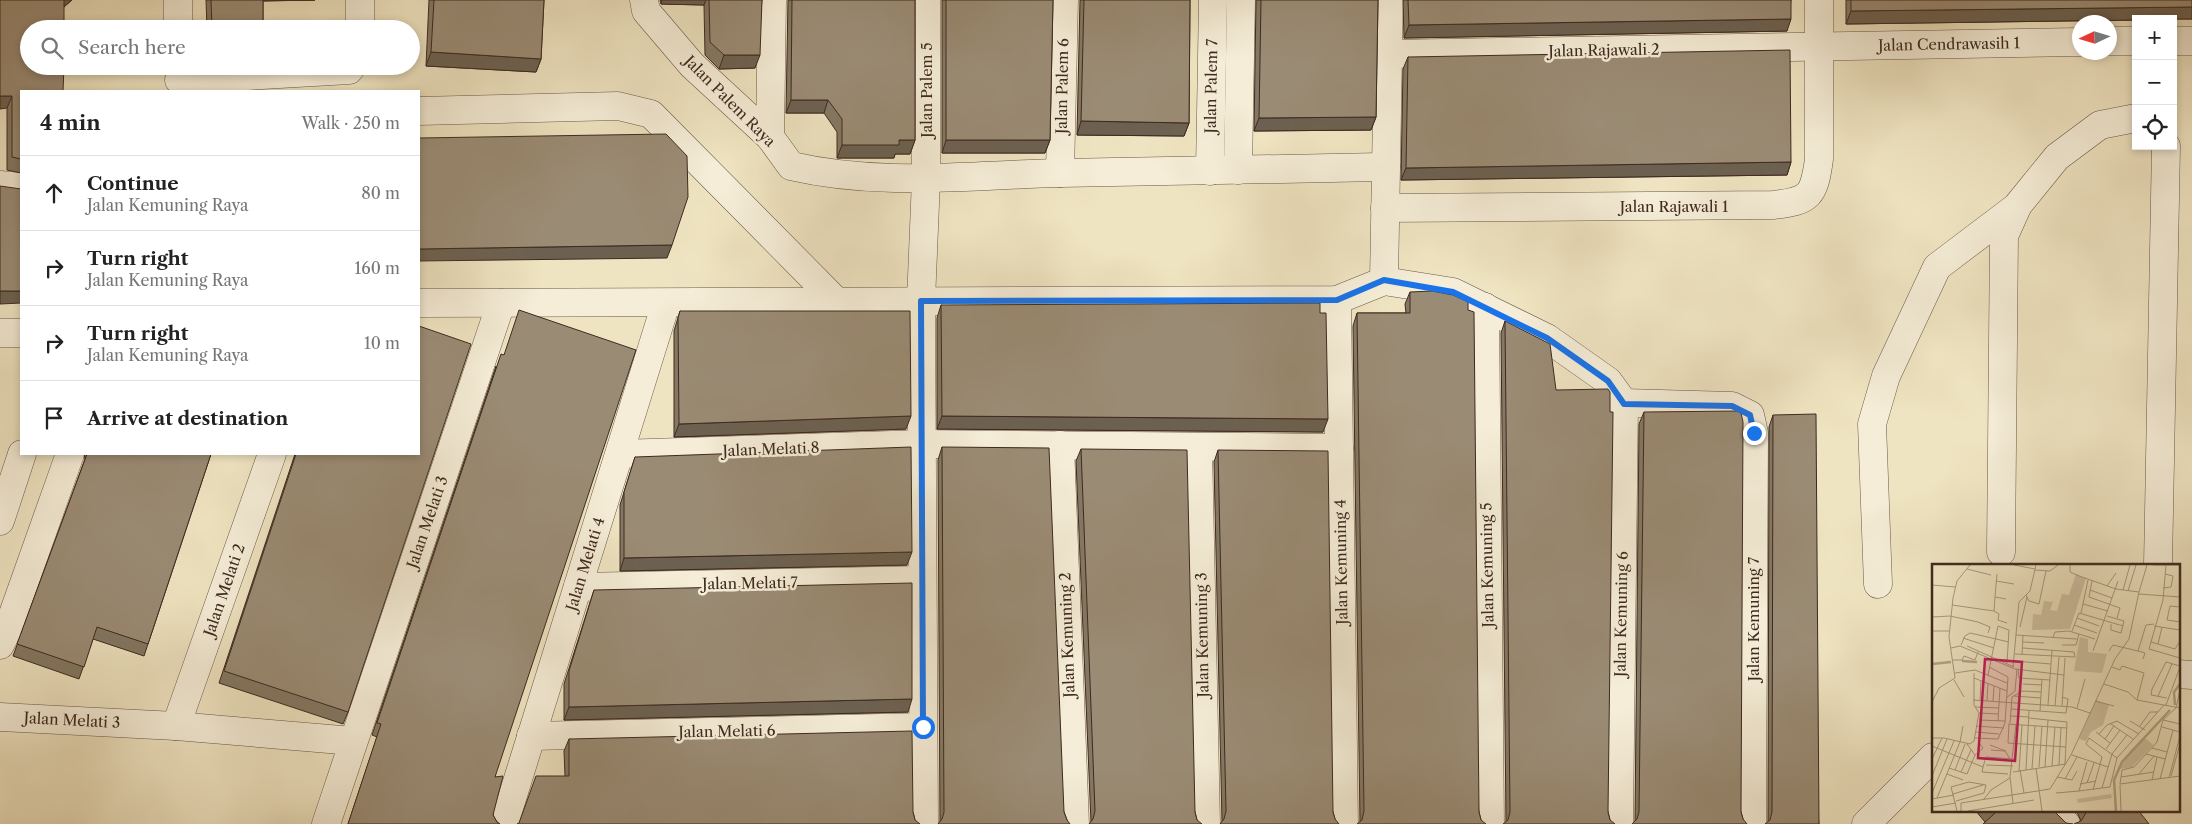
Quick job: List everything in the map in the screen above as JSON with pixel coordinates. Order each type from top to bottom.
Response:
[{"type":"street","points":[[178,0],[178,20]]},
{"type":"street","points":[[360,0],[360,20]]},
{"type":"street","name":"Jalan Palem Raya","points":[[644,0],[646,11],[692,65],[770,137],[791,166],[823,173],[926,180],[1060,173],[1386,167]]},
{"type":"street","points":[[770,137],[772,0]]},
{"type":"street","name":"Jalan Palem 5","points":[[924,824],[921,301],[926,180],[926,0]]},
{"type":"street","name":"Jalan Palem 6","points":[[1060,173],[1064,0]]},
{"type":"street","name":"Jalan Palem 7","points":[[1210,171],[1213,0]]},
{"type":"street","name":"Jalan Palem 7","points":[[1238,170],[1241,0]]},
{"type":"street","points":[[1384,280],[1389,0]]},
{"type":"street","name":"Jalan Rajawali 1","points":[[1385,208],[1772,205],[1797,202],[1810,192],[1816,182],[1819,159],[1819,0]]},
{"type":"street","points":[[2117,42],[2132,41]]},
{"type":"street","points":[[2177,41],[2192,41]]},
{"type":"street","name":"Jalan Cendrawasih 1","points":[[1819,45],[2072,42]]},
{"type":"street","name":"Jalan Rajawali 2","points":[[1388,54],[1819,45]]},
{"type":"street","points":[[178,79],[254,75]]},
{"type":"street","points":[[420,111],[618,106],[651,114],[836,302]]},
{"type":"street","points":[[1878,584],[1872,424],[1886,376],[1937,267],[2018,205],[2057,157],[2100,125],[2132,119]]},
{"type":"street","points":[[2158,564],[2166,150]]},
{"type":"street","points":[[0,186],[20,187]]},
{"type":"street","points":[[2001,552],[2004,236],[2018,205]]},
{"type":"street","points":[[420,303],[1337,300],[1384,280],[1453,292],[1547,338],[1608,381],[1624,404]]},
{"type":"street","name":"Jalan Kemuning 4","points":[[1337,300],[1344,824]]},
{"type":"street","name":"Jalan Melati 3","points":[[326,824],[501,303]]},
{"type":"street","name":"Jalan Melati 4","points":[[504,824],[666,303]]},
{"type":"street","name":"Jalan Kemuning 5","points":[[1485,307],[1490,824]]},
{"type":"street","points":[[0,333],[20,333]]},
{"type":"street","name":"Jalan Kemuning 7","points":[[1624,404],[1732,406],[1750,415],[1754,433],[1752,824]]},
{"type":"street","name":"Jalan Kemuning 6","points":[[1619,824],[1624,404]]},
{"type":"street","name":"Jalan Melati 8","points":[[620,454],[922,444],[1339,448]]},
{"type":"street","name":"Jalan Kemuning 2","points":[[1060,445],[1075,824]]},
{"type":"street","name":"Jalan Kemuning 3","points":[[1198,447],[1206,824]]},
{"type":"street","points":[[0,522],[22,455]]},
{"type":"street","points":[[0,645],[7,631],[70,455]]},
{"type":"street","name":"Jalan Melati 2","points":[[176,726],[272,455]]},
{"type":"street","name":"Jalan Melati 7","points":[[578,587],[922,580]]},
{"type":"street","name":"Jalan Melati 3","points":[[0,717],[176,726],[353,741]]},
{"type":"street","name":"Jalan Melati 6","points":[[531,736],[923,727]]},
{"type":"street","points":[[1866,824],[1932,758]]},
{"type":"street","points":[[2056,812],[2066,824]]},
{"type":"building","points":[[0,0],[64,0],[64,20],[20,20],[20,75],[64,75],[63,90],[20,90],[20,159],[12,157],[12,96],[0,96]]},
{"type":"building","points":[[211,0],[263,0],[263,20],[212,20]]},
{"type":"building","points":[[434,0],[544,0],[541,59],[431,52]]},
{"type":"building","points":[[709,0],[762,0],[760,55],[724,55],[710,42]]},
{"type":"building","points":[[792,0],[915,0],[915,140],[899,140],[899,145],[842,145],[842,119],[828,100],[791,100]]},
{"type":"building","points":[[946,0],[1053,0],[1050,140],[946,140]]},
{"type":"building","points":[[1084,0],[1190,0],[1189,123],[1081,121]]},
{"type":"building","points":[[1261,0],[1378,0],[1376,117],[1259,118]]},
{"type":"building","points":[[1408,0],[1791,0],[1791,19],[1409,25]]},
{"type":"building","points":[[1851,0],[2192,0],[2192,7],[1851,11]]},
{"type":"building","points":[[1790,50],[1791,162],[1406,168],[1408,57]]},
{"type":"building","points":[[666,134],[687,156],[688,197],[672,245],[420,249],[420,138]]},
{"type":"building","points":[[0,186],[20,189],[20,291],[0,291]]},
{"type":"building","points":[[1432,291],[1453,295],[1468,302],[1468,310],[1474,312],[1479,812],[1481,820],[1486,824],[1357,824],[1362,820],[1364,811],[1357,313],[1410,313],[1410,292]]},
{"type":"building","points":[[1320,303],[1320,313],[1326,313],[1328,419],[942,416],[941,305]]},
{"type":"building","points":[[519,310],[636,350],[495,777],[503,776],[493,815],[500,824],[348,824],[381,724],[377,723],[501,354],[504,355]]},
{"type":"building","points":[[680,311],[910,311],[911,416],[679,424],[678,318]]},
{"type":"building","points":[[1505,321],[1550,344],[1556,390],[1608,389],[1610,392],[1610,412],[1613,412],[1608,812],[1610,820],[1615,824],[1503,824],[1508,820],[1510,812]]},
{"type":"building","points":[[420,326],[471,344],[348,712],[224,671],[296,455],[420,455]]},
{"type":"building","points":[[1737,411],[1741,413],[1743,422],[1741,812],[1747,824],[1632,824],[1637,819],[1639,812],[1644,412]]},
{"type":"building","points":[[1816,414],[1819,824],[1765,824],[1770,820],[1772,812],[1773,415]]},
{"type":"building","points":[[911,447],[912,552],[624,558],[624,492],[635,457]]},
{"type":"building","points":[[942,447],[1049,448],[1064,812],[1070,824],[938,824],[944,812]]},
{"type":"building","points":[[1081,449],[1187,450],[1195,812],[1197,820],[1202,824],[1089,824],[1093,819],[1095,811]]},
{"type":"building","points":[[1218,450],[1328,451],[1333,812],[1339,824],[1220,824],[1224,819],[1226,811]]},
{"type":"building","points":[[87,455],[211,455],[148,644],[97,627],[84,667],[17,644]]},
{"type":"building","points":[[912,583],[912,699],[569,707],[569,671],[594,590]]},
{"type":"building","points":[[912,731],[913,812],[915,820],[920,824],[517,824],[536,776],[569,776],[569,739]]},
{"type":"building","points":[[2055,812],[2066,823],[2073,824],[1983,824],[1995,813]]},
{"type":"building","points":[[2140,812],[2149,824],[2074,824],[2081,821],[2086,813]]},
{"type":"route","points":[[923,727],[921,301],[1337,300],[1384,280],[1453,292],[1547,338],[1608,381],[1624,404],[1732,406],[1750,415],[1754,433]]}]
